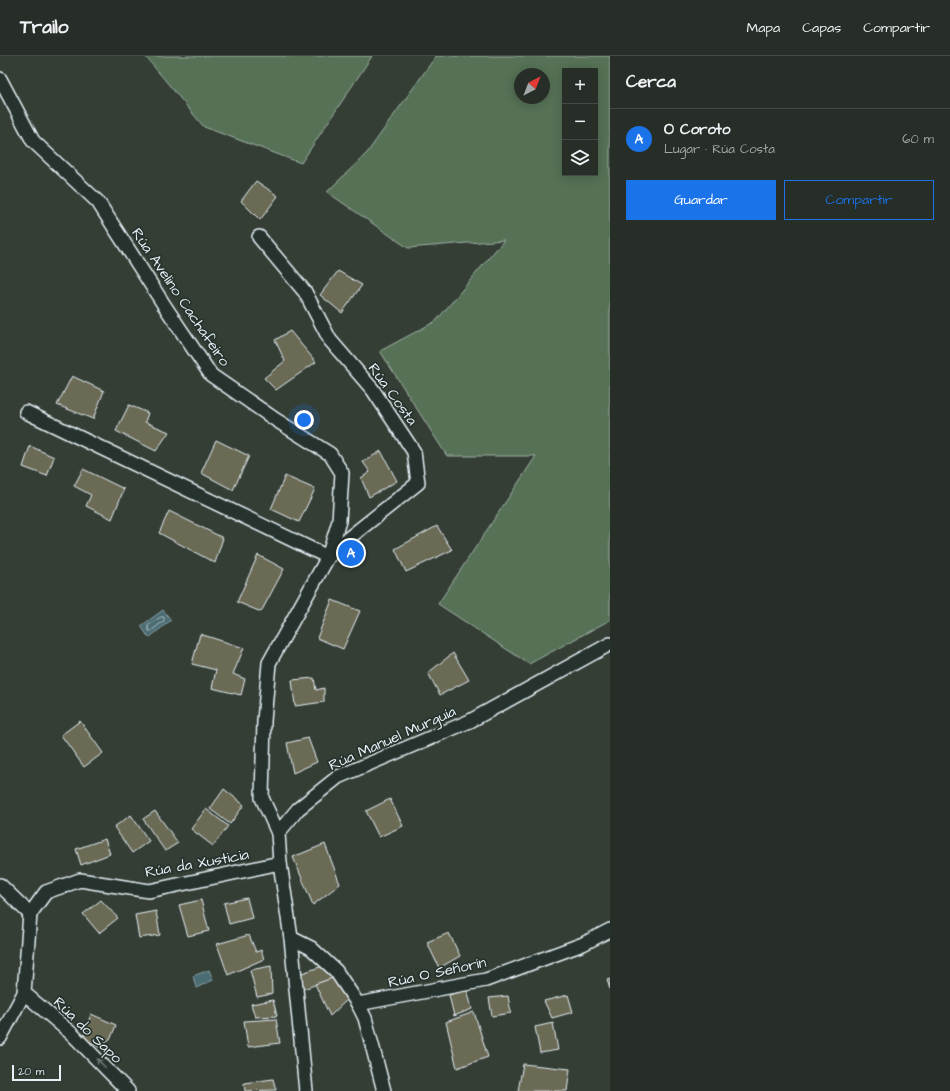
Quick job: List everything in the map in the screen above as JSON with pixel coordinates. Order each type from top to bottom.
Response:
[{"type":"street","name":"Rúa Avelino Cachafeiro","points":[[0,79],[33,141],[98,202],[166,308],[212,375],[276,420],[330,454],[342,473],[339,520],[328,557],[269,663],[264,721],[262,798],[278,833]]},
{"type":"street","name":"Rúa Costa","points":[[259,236],[305,292],[330,340],[373,390],[414,452],[418,483],[345,541],[328,557]]},
{"type":"street","points":[[26,412],[328,557]]},
{"type":"street","name":"Rúa Manuel Murguía","points":[[278,833],[298,809],[338,777],[470,721],[610,644]]},
{"type":"street","points":[[278,833],[280,863],[291,938],[306,1091]]},
{"type":"street","name":"Rúa da Xusticia","points":[[30,914],[46,892],[80,880],[149,891],[280,863]]},
{"type":"street","points":[[0,885],[30,914],[24,993],[0,1038]]},
{"type":"street","name":"Rúa O Señorín","points":[[358,1004],[486,980],[583,944],[610,930]]},
{"type":"street","points":[[291,938],[311,948],[336,971],[358,1004],[365,1018],[384,1091]]},
{"type":"street","name":"Rúa do Sapo","points":[[24,993],[72,1034],[128,1091]]},
{"type":"green space","points":[[145,56],[372,56],[301,163],[204,127]]},
{"type":"green space","points":[[436,56],[610,56],[610,620],[529,664],[438,604],[536,456],[447,456],[380,351],[436,321],[504,240],[408,248],[327,192],[367,153]]},
{"type":"water","points":[[163,610],[171,620],[149,638],[141,626]]},
{"type":"water","points":[[209,970],[213,980],[196,988],[193,976]]},
{"type":"building","points":[[256,181],[278,196],[260,220],[241,201]]},
{"type":"building","points":[[338,271],[362,285],[342,313],[320,295]]},
{"type":"building","points":[[290,331],[316,362],[276,390],[264,378],[285,361],[275,340]]},
{"type":"building","points":[[72,376],[104,391],[93,419],[57,405]]},
{"type":"building","points":[[129,405],[148,413],[145,422],[169,432],[156,451],[116,431]]},
{"type":"building","points":[[216,440],[249,456],[233,490],[201,473]]},
{"type":"building","points":[[30,446],[54,457],[47,476],[23,467]]},
{"type":"building","points":[[381,451],[397,481],[369,497],[361,478],[370,472],[363,462]]},
{"type":"building","points":[[83,469],[124,489],[112,519],[86,506],[91,495],[74,486]]},
{"type":"building","points":[[285,476],[315,489],[299,522],[271,509]]},
{"type":"building","points":[[169,511],[223,538],[215,563],[159,533]]},
{"type":"building","points":[[437,526],[452,550],[406,572],[395,549]]},
{"type":"building","points":[[258,555],[284,569],[261,612],[237,602]]},
{"type":"building","points":[[332,600],[360,611],[343,649],[317,638]]},
{"type":"building","points":[[200,634],[244,648],[233,674],[245,679],[241,695],[212,688],[216,670],[192,664]]},
{"type":"building","points":[[453,653],[469,680],[440,695],[428,673]]},
{"type":"building","points":[[314,678],[316,690],[324,688],[324,702],[295,706],[292,680]]},
{"type":"building","points":[[80,721],[103,753],[84,767],[61,735]]},
{"type":"building","points":[[308,738],[317,762],[293,773],[287,743]]},
{"type":"building","points":[[224,789],[244,805],[230,824],[210,809]]},
{"type":"building","points":[[390,799],[403,826],[379,837],[366,811]]},
{"type":"building","points":[[206,809],[228,826],[213,846],[191,829]]},
{"type":"building","points":[[155,811],[178,843],[165,851],[143,819]]},
{"type":"building","points":[[131,815],[149,841],[132,853],[114,827]]},
{"type":"building","points":[[105,839],[110,854],[81,865],[76,849]]},
{"type":"building","points":[[325,844],[340,884],[313,905],[293,857]]},
{"type":"building","points":[[247,898],[252,918],[229,924],[224,903]]},
{"type":"building","points":[[101,900],[118,918],[99,933],[83,914]]},
{"type":"building","points":[[201,900],[209,931],[188,936],[179,905]]},
{"type":"building","points":[[156,911],[160,935],[139,938],[135,915]]},
{"type":"building","points":[[449,933],[460,956],[439,968],[427,942]]},
{"type":"building","points":[[249,935],[256,952],[261,950],[264,959],[228,975],[217,944]]},
{"type":"building","points":[[271,966],[272,994],[257,997],[250,970]]},
{"type":"building","points":[[323,966],[333,978],[301,990],[299,974]]},
{"type":"building","points":[[333,978],[350,997],[330,1016],[315,984]]},
{"type":"building","points":[[610,979],[610,989],[607,980]]},
{"type":"building","points":[[467,989],[472,1009],[454,1016],[449,995]]},
{"type":"building","points":[[568,995],[573,1012],[552,1018],[544,1001]]},
{"type":"building","points":[[508,996],[511,1013],[492,1016],[489,998]]},
{"type":"building","points":[[273,1000],[277,1016],[255,1017],[251,1004]]},
{"type":"building","points":[[474,1012],[488,1057],[457,1068],[446,1022]]},
{"type":"building","points":[[91,1014],[116,1025],[111,1038],[99,1047],[83,1038]]},
{"type":"building","points":[[276,1019],[280,1043],[248,1047],[244,1021]]},
{"type":"building","points":[[553,1023],[558,1050],[540,1053],[535,1027]]},
{"type":"building","points":[[523,1064],[570,1069],[567,1091],[518,1091]]},
{"type":"building","points":[[273,1079],[276,1090],[245,1091],[244,1083]]},
{"type":"place","name":"O Coroto","points":[[351,553]]}]
